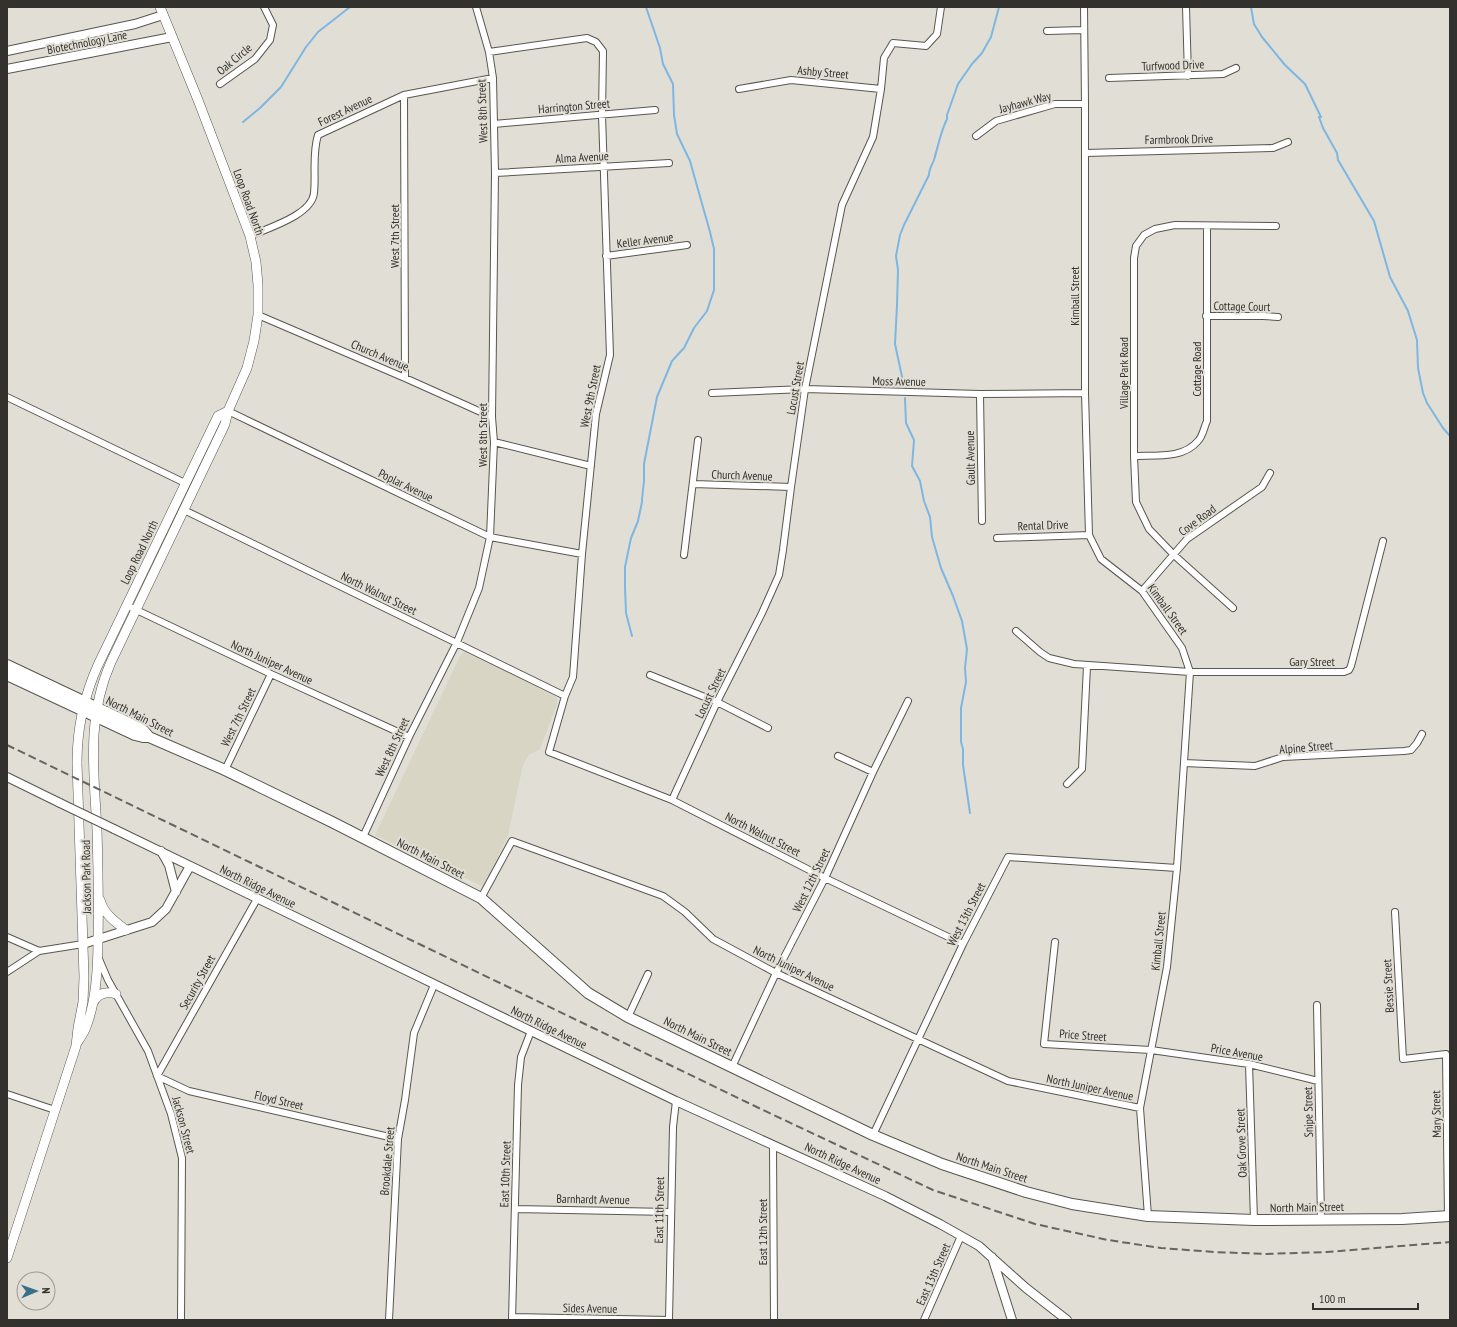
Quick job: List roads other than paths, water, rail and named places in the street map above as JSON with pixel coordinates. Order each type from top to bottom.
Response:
[{"type":"main road","name":"Loop Road North","points":[[96,712],[108,668],[226,424],[228,411],[247,368],[254,341],[258,316],[256,262],[250,236],[162,11]]},
{"type":"main road","name":"Loop Road North","points":[[83,706],[95,670],[185,483],[218,416],[228,411]]},
{"type":"main road","name":"North Main Street","points":[[7,665],[136,735],[149,737],[225,770],[363,837],[481,898],[588,993],[628,1017],[872,1135],[942,1164],[1026,1192],[1072,1204],[1148,1216],[1254,1220],[1402,1219],[1449,1217]]},
{"type":"main road","points":[[7,675],[83,706]]},
{"type":"main road","name":"Jackson Park Road","points":[[7,1258],[77,1043],[83,996],[83,944],[77,770],[78,738],[83,706]]},
{"type":"main road","name":"Jackson Park Road","points":[[77,1043],[86,1028],[92,1006],[97,974],[99,893],[94,755],[96,712]]},
{"type":"main road","points":[[99,893],[102,908],[111,918],[126,930]]},
{"type":"main road","points":[[92,1006],[96,998],[102,994],[106,992],[116,994]]},
{"type":"street","name":"Oak Circle","points":[[220,84],[255,59],[270,40],[273,25],[264,7]]},
{"type":"street","name":"West 8th Street","points":[[363,837],[409,737],[457,642],[479,588],[490,538],[494,442],[492,417],[495,173],[494,124],[492,78],[488,52],[476,7]]},
{"type":"street","name":"Locust Street","points":[[672,800],[717,702],[762,613],[779,575],[805,389],[842,205],[873,137],[881,89],[884,58],[893,43],[926,46],[937,34],[941,7]]},
{"type":"street","name":"Kimball Street","points":[[1084,7],[1086,104],[1085,393],[1089,535],[1101,559],[1142,591],[1182,648],[1190,672],[1177,868],[1167,966],[1140,1108],[1148,1216]]},
{"type":"street","points":[[1186,7],[1188,76]]},
{"type":"street","name":"Biotechnology Lane","points":[[7,51],[135,24],[162,11]]},
{"type":"street","points":[[1047,31],[1084,30]]},
{"type":"street","name":"Biotechnology Lane","points":[[7,70],[172,37]]},
{"type":"street","name":"West 9th Street","points":[[488,52],[587,38],[596,42],[603,51],[602,115],[610,355],[596,414],[582,554],[573,677],[565,696],[549,752]]},
{"type":"street","name":"Turfwood Drive","points":[[1109,78],[1223,74],[1236,68]]},
{"type":"street","name":"Forest Avenue","points":[[250,236],[300,214],[309,204],[314,195],[315,145],[318,135],[404,95],[492,78]]},
{"type":"street","name":"Ashby Street","points":[[740,89],[791,80],[881,89]]},
{"type":"street","name":"West 7th Street","points":[[404,95],[405,378]]},
{"type":"street","name":"Jayhawk Way","points":[[976,136],[996,121],[1055,104],[1086,104]]},
{"type":"street","name":"Harrington Street","points":[[494,124],[655,110]]},
{"type":"street","name":"Farmbrook Drive","points":[[1085,152],[1273,148],[1288,142]]},
{"type":"street","name":"Alma Avenue","points":[[495,173],[604,166],[669,164]]},
{"type":"street","name":"Village Park Road","points":[[1233,608],[1174,555],[1149,529],[1136,502],[1134,456],[1134,258],[1136,246],[1144,235],[1155,229],[1175,225],[1276,226]]},
{"type":"street","name":"Cottage Road","points":[[1134,456],[1176,454],[1187,450],[1199,440],[1207,421],[1207,226]]},
{"type":"street","name":"Keller Avenue","points":[[606,256],[687,245]]},
{"type":"street","name":"Church Avenue","points":[[258,316],[405,378],[492,417]]},
{"type":"street","name":"Cottage Court","points":[[1206,316],[1263,316],[1278,318]]},
{"type":"street","name":"Moss Avenue","points":[[712,393],[805,389],[980,394],[1085,393]]},
{"type":"street","name":"Gault Avenue","points":[[980,394],[982,521]]},
{"type":"street","points":[[7,398],[185,483]]},
{"type":"street","name":"Poplar Avenue","points":[[228,411],[490,538],[582,554]]},
{"type":"street","name":"Church Avenue","points":[[684,555],[698,440]]},
{"type":"street","points":[[494,442],[591,466]]},
{"type":"street","name":"Cove Road","points":[[1142,591],[1187,539],[1262,487],[1270,474]]},
{"type":"street","name":"Church Avenue","points":[[693,484],[791,487]]},
{"type":"street","name":"North Walnut Street","points":[[184,510],[565,696]]},
{"type":"street","name":"Rental Drive","points":[[997,538],[1089,535]]},
{"type":"street","name":"Gary Street","points":[[1190,672],[1338,672],[1349,670],[1383,541]]},
{"type":"street","name":"North Juniper Avenue","points":[[126,605],[271,674],[409,737]]},
{"type":"street","points":[[1016,631],[1049,658],[1074,664],[1190,672]]},
{"type":"street","points":[[1067,784],[1082,769],[1087,666]]},
{"type":"street","name":"West 7th Street","points":[[225,770],[271,674]]},
{"type":"street","points":[[650,675],[717,702],[768,728]]},
{"type":"street","name":"West 12th Street","points":[[732,1067],[776,973],[825,878],[873,772],[908,701]]},
{"type":"street","name":"Alpine Street","points":[[1184,763],[1255,766],[1283,757],[1404,751],[1411,750],[1422,734]]},
{"type":"street","name":"North Walnut Street","points":[[549,752],[672,800],[825,878],[963,944]]},
{"type":"street","points":[[838,756],[873,772]]},
{"type":"street","name":"North Ridge Avenue","points":[[8,780],[161,851],[434,985],[676,1101],[885,1196],[940,1224],[979,1246],[1031,1292],[1067,1320]]},
{"type":"street","name":"North Juniper Avenue","points":[[481,898],[512,841],[663,896],[685,912],[713,939],[776,973],[1008,1081],[1140,1108]]},
{"type":"street","points":[[161,851],[169,865],[176,892]]},
{"type":"street","name":"West 13th Street","points":[[872,1135],[963,944],[1008,857],[1177,868]]},
{"type":"street","points":[[7,972],[39,951],[83,944],[152,922],[166,909],[190,866]]},
{"type":"street","name":"Security Street","points":[[157,1076],[257,899]]},
{"type":"street","name":"Bessie Street","points":[[1395,912],[1403,1059]]},
{"type":"street","points":[[7,938],[39,951]]},
{"type":"street","name":"Price Street","points":[[1055,942],[1044,1044],[1151,1050]]},
{"type":"street","name":"Jackson Street","points":[[98,952],[102,967],[148,1051],[171,1114],[182,1158],[181,1320]]},
{"type":"street","points":[[628,1017],[648,974]]},
{"type":"street","name":"Brookdale Street","points":[[389,1320],[398,1139],[406,1100],[414,1033],[434,985]]},
{"type":"street","name":"Snipe Street","points":[[1317,1005],[1321,1219]]},
{"type":"street","name":"East 10th Street","points":[[512,1319],[518,1085],[521,1057],[531,1031]]},
{"type":"street","name":"Price Avenue","points":[[1151,1050],[1249,1064],[1318,1081]]},
{"type":"street","name":"Mary Street","points":[[1403,1059],[1446,1054],[1449,1217]]},
{"type":"street","name":"Oak Grove Street","points":[[1249,1064],[1254,1220]]},
{"type":"street","name":"Floyd Street","points":[[157,1076],[189,1091],[398,1139]]},
{"type":"street","points":[[7,1094],[55,1110]]},
{"type":"street","name":"East 11th Street","points":[[668,1320],[673,1127],[676,1101]]},
{"type":"street","name":"East 12th Street","points":[[773,1145],[774,1320]]},
{"type":"street","name":"Barnhardt Avenue","points":[[515,1208],[670,1212]]},
{"type":"street","name":"East 13th Street","points":[[924,1320],[961,1236]]},
{"type":"street","points":[[991,1257],[1012,1320]]},
{"type":"street","name":"Sides Avenue","points":[[512,1319],[668,1320]]},
{"type":"waterway","points":[[243,122],[260,108],[281,87],[306,47],[318,32],[350,7]]},
{"type":"waterway","points":[[632,636],[626,613],[625,567],[631,538],[638,521],[642,502],[644,464],[657,397],[672,361],[684,348],[694,328],[707,311],[714,290],[714,249],[710,232],[690,161],[677,134],[674,115],[673,84],[663,64],[660,48],[646,7]]},
{"type":"waterway","points":[[904,386],[895,344],[898,270],[896,256],[900,235],[929,175],[958,84],[982,53],[991,37],[999,7]]},
{"type":"waterway","points":[[1251,7],[1254,24],[1262,37],[1285,65],[1305,84],[1321,117],[1319,117],[1323,128],[1337,153],[1338,160],[1374,221],[1390,277],[1408,311],[1417,340],[1418,368],[1423,393],[1427,403],[1450,436]]},
{"type":"waterway","points":[[905,398],[906,423],[914,440],[912,466],[920,481],[924,501],[930,517],[932,537],[941,568],[962,621],[967,649],[965,668],[966,682],[961,708],[961,742],[970,813]]},
{"type":"railway","points":[[7,745],[763,1110],[933,1190],[1035,1224],[1108,1240],[1161,1248],[1266,1254],[1327,1252],[1450,1242]]}]
